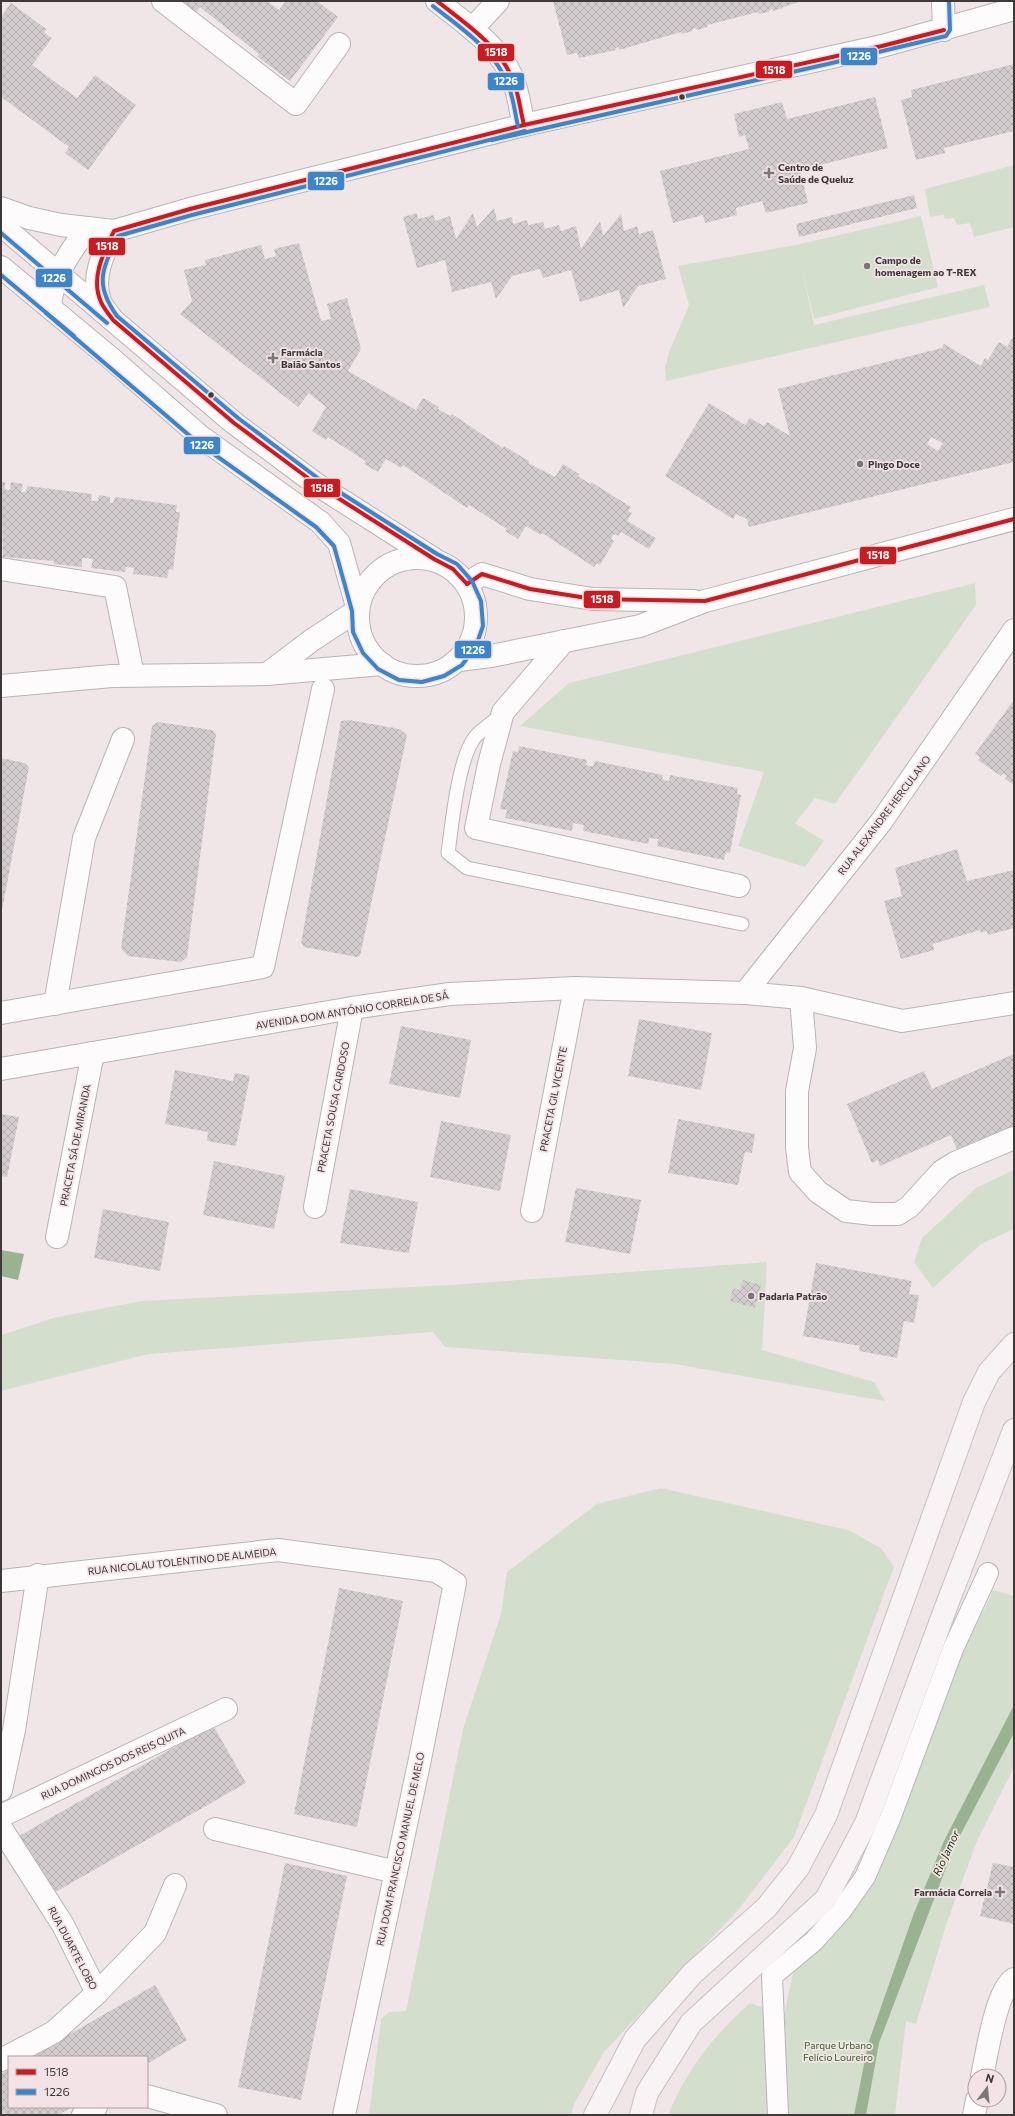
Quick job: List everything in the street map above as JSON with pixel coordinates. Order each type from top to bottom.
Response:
[{"type":"main road","points":[[595,2115],[635,2039],[694,1973],[767,1907],[798,1868],[826,1815],[974,1402],[989,1372],[1014,1344]]},
{"type":"main road","points":[[641,2115],[647,2093],[691,2023],[826,1899],[866,1823],[946,1607],[1014,1430]]},
{"type":"street","points":[[163,1],[296,104],[339,44]]},
{"type":"street","points":[[472,28],[498,1]]},
{"type":"street","points":[[943,1],[944,30]]},
{"type":"street","points":[[442,3],[472,28],[505,62],[514,80],[524,125]]},
{"type":"street","points":[[1,208],[35,219],[114,231],[190,209],[524,125],[882,46],[944,30],[1014,9]]},
{"type":"street","points":[[1,225],[240,428],[316,484],[434,559],[453,569],[467,584],[475,602],[477,624],[471,643],[458,660],[441,671],[421,676],[401,674],[382,664],[368,650],[359,631],[358,610],[339,543],[320,522],[201,437],[113,360],[1,267]]},
{"type":"street","points":[[50,308],[51,294],[59,274],[73,249],[88,228]]},
{"type":"street","points":[[113,320],[100,300],[97,283],[100,260],[114,231]]},
{"type":"street","points":[[458,660],[491,656],[640,626],[705,601],[1014,519]]},
{"type":"street","points":[[267,674],[312,640],[358,610],[364,590],[376,574],[393,562],[414,557],[434,559]]},
{"type":"street","points":[[1,569],[115,587],[133,675]]},
{"type":"street","points":[[467,584],[482,574],[530,589],[593,599],[705,601]]},
{"type":"street","name":"RUA ALEXANDRE HERCULANO","points":[[745,993],[881,822],[925,761],[1014,630]]},
{"type":"street","points":[[564,641],[503,712],[489,764],[476,828],[739,886]]},
{"type":"street","points":[[1,686],[133,675],[267,674],[382,664]]},
{"type":"street","points":[[1,1013],[263,967],[323,689]]},
{"type":"street","points":[[55,1004],[84,838],[123,739]]},
{"type":"street","name":"AVENIDA DOM ANTÓNIO CORREIA DE SÁ","points":[[1,1069],[352,1008],[450,994],[575,988],[745,993],[801,998],[902,1021],[1014,1003]]},
{"type":"street","name":"PRACETA GIL VICENTE","points":[[532,1211],[575,988]]},
{"type":"street","points":[[801,998],[805,1048],[797,1090],[797,1148],[800,1172],[818,1192],[846,1211],[873,1214],[898,1214],[909,1207],[942,1171],[955,1163],[1014,1138]]},
{"type":"street","name":"PRACETA SOUSA CARDOSO","points":[[315,1207],[352,1008]]},
{"type":"street","name":"PRACETA SÁ DE MIRANDA","points":[[57,1237],[93,1053]]},
{"type":"street","name":"RUA NICOLAU TOLENTINO DE ALMEIDA","points":[[1,1581],[278,1550],[436,1571],[455,1583]]},
{"type":"street","points":[[778,2115],[772,1976],[814,1942],[841,1911],[865,1877],[890,1819],[953,1649],[988,1573]]},
{"type":"street","points":[[1,1790],[7,1729],[38,1576]]},
{"type":"street","name":"RUA DOM FRANCISCO MANUEL DE MELO","points":[[344,2115],[396,1872],[455,1583]]},
{"type":"street","name":"RUA DOMINGOS DOS REIS QUITA","points":[[1,1816],[226,1709]]},
{"type":"street","name":"RUA DUARTE LOBO","points":[[1,1828],[62,1925],[97,1993],[156,1933],[175,1885]]},
{"type":"street","points":[[215,1829],[396,1872]]},
{"type":"street","points":[[984,2068],[1001,1994],[1014,1979]]},
{"type":"street","points":[[9,2056],[54,2032],[97,1993]]},
{"type":"street","points":[[148,2096],[216,2115]]},
{"type":"street","points":[[82,2115],[94,2108]]},
{"type":"lane","points":[[503,712],[475,737],[463,765],[454,806],[448,853],[467,868],[742,924]]},
{"type":"green space","points":[[1014,165],[1014,227],[974,237],[970,223],[957,225],[954,218],[945,219],[943,215],[930,217],[925,189]]},
{"type":"green space","points":[[921,216],[938,287],[814,319],[802,269],[814,325],[984,285],[990,307],[666,381],[665,368],[669,352],[689,305],[678,266],[796,245]]},
{"type":"green space","points":[[975,583],[976,605],[835,804],[815,798],[795,823],[824,841],[805,867],[738,846],[764,772],[520,726],[569,683]]},
{"type":"green space","points":[[1014,1170],[1014,1229],[981,1244],[933,1288],[914,1262],[922,1238],[976,1188]]},
{"type":"green space","points":[[767,1262],[762,1350],[874,1382],[885,1401],[674,1364],[445,1347],[433,1332],[149,1354],[1,1391],[1,1335],[57,1317],[142,1301],[450,1285]]},
{"type":"green space","points":[[661,1488],[848,1530],[881,1548],[894,1567],[794,1837],[739,1909],[604,2052],[574,2104],[571,2115],[369,2115],[381,2019],[389,2012],[406,2011],[463,1729],[501,1614],[507,1572],[597,1504]]},
{"type":"green space","name":"Parque Urbano Felício Loureiro","points":[[993,1590],[1014,1596],[1014,1767],[977,1841],[946,1925],[916,2024],[906,2021],[895,2115],[668,2115],[684,2082],[702,2054],[724,2028],[750,2003],[784,2015],[793,1973],[830,1937],[936,1716],[973,1626],[984,1610]]},
{"type":"water","points":[[1,1250],[24,1254],[18,1280],[1,1276]]},
{"type":"water","name":"Rio Jamor","points":[[1014,1705],[1014,1733],[954,1847],[879,2043],[866,2115],[854,2115],[868,2044],[914,1913],[944,1841]]},
{"type":"building","points":[[183,1],[267,1],[279,10],[286,1],[317,1],[338,17],[290,81],[258,57],[259,54],[200,7],[196,12]]},
{"type":"building","points":[[553,1],[802,1],[773,11],[773,9],[769,10],[769,12],[758,14],[758,12],[707,25],[708,27],[697,30],[696,28],[692,29],[693,31],[682,34],[681,32],[619,50],[618,47],[615,48],[616,50],[579,58],[577,53],[567,55]]},
{"type":"building","points":[[11,3],[46,29],[44,33],[52,38],[32,65],[77,98],[95,75],[136,105],[88,170],[65,153],[69,147],[1,97],[1,17]]},
{"type":"building","points":[[1014,64],[1014,131],[944,148],[945,153],[916,160],[901,100],[912,97],[911,90]]},
{"type":"building","points":[[875,97],[888,148],[800,170],[808,203],[766,213],[762,201],[736,208],[737,215],[705,223],[703,215],[673,223],[660,171],[749,149],[745,135],[739,137],[734,114],[782,102],[787,119]]},
{"type":"building","points":[[914,195],[917,208],[799,237],[796,224]]},
{"type":"building","points":[[494,208],[497,221],[512,217],[513,224],[527,220],[528,225],[543,222],[545,229],[559,225],[561,231],[576,226],[581,249],[600,221],[603,236],[621,214],[624,231],[637,226],[639,234],[653,230],[666,279],[638,286],[623,308],[619,290],[580,302],[571,270],[543,278],[540,269],[512,276],[496,299],[491,282],[452,292],[445,260],[417,268],[403,217],[417,213],[418,219],[434,215],[435,221],[450,216],[456,239],[473,213],[477,227]]},
{"type":"building","points":[[299,243],[321,321],[331,319],[327,304],[347,298],[361,349],[348,371],[416,410],[423,398],[439,407],[438,409],[450,416],[452,414],[503,448],[504,446],[529,461],[528,463],[555,477],[563,464],[579,474],[578,476],[590,484],[591,482],[631,507],[628,511],[632,513],[627,521],[656,538],[649,549],[621,532],[618,536],[614,534],[611,539],[614,541],[600,565],[597,563],[594,567],[542,533],[541,535],[526,526],[518,539],[505,531],[507,529],[469,505],[467,508],[403,465],[401,468],[386,459],[378,472],[364,464],[366,461],[328,437],[326,440],[312,431],[326,407],[309,393],[298,407],[180,314],[192,301],[184,270],[206,265],[205,260],[261,245],[265,259],[276,256],[274,249]]},
{"type":"building","points":[[1014,335],[1014,462],[749,527],[747,519],[736,514],[733,519],[665,476],[709,403],[745,425],[750,418],[764,426],[767,422],[790,436],[778,389],[942,348],[944,344],[981,366],[985,358],[988,360],[999,342],[1007,347]],"holes":[[[931,437],[943,443],[938,451],[927,444]]]},
{"type":"building","points":[[1,482],[5,482],[5,489],[7,490],[10,490],[11,482],[23,484],[21,492],[26,492],[27,486],[92,494],[91,501],[98,501],[99,495],[110,497],[110,503],[113,503],[115,497],[177,505],[176,512],[180,512],[173,570],[169,569],[167,578],[133,574],[134,568],[126,567],[125,572],[91,568],[93,559],[82,558],[82,567],[54,564],[54,561],[3,557]]},
{"type":"building","points":[[1013,701],[1014,785],[1005,779],[1007,776],[1003,773],[1001,776],[978,760],[980,757],[975,754]]},
{"type":"building","points":[[349,720],[400,729],[407,735],[360,956],[357,957],[304,947],[301,943],[341,721]]},
{"type":"building","points":[[158,722],[212,730],[216,734],[187,957],[181,962],[128,956],[121,948],[152,726]]},
{"type":"building","points":[[519,746],[587,760],[586,765],[589,766],[593,766],[595,761],[663,775],[662,779],[669,781],[670,775],[738,788],[737,794],[741,795],[730,853],[726,852],[724,860],[657,846],[658,839],[649,838],[648,844],[583,831],[584,825],[573,823],[572,831],[505,818],[507,810],[500,809],[513,751],[518,752]]},
{"type":"building","points":[[1,758],[25,763],[29,767],[2,910]]},
{"type":"building","points":[[957,849],[967,881],[1014,870],[1014,928],[988,935],[987,931],[981,933],[980,930],[933,944],[934,950],[901,959],[884,901],[902,896],[895,868]]},
{"type":"building","points":[[639,1019],[712,1033],[701,1090],[628,1076]]},
{"type":"building","points":[[401,1026],[471,1040],[460,1098],[389,1084]]},
{"type":"building","points":[[1014,1054],[1014,1129],[958,1152],[951,1135],[880,1166],[878,1160],[872,1163],[847,1104],[924,1071],[932,1089]]},
{"type":"building","points":[[175,1070],[233,1081],[235,1073],[250,1076],[236,1146],[207,1141],[208,1132],[165,1124]]},
{"type":"building","points":[[1,1114],[19,1117],[7,1177],[1,1176]]},
{"type":"building","points":[[678,1119],[755,1134],[752,1153],[745,1152],[738,1185],[668,1173]]},
{"type":"building","points":[[441,1121],[511,1135],[500,1191],[430,1177]]},
{"type":"building","points":[[214,1161],[285,1176],[274,1229],[203,1215]]},
{"type":"building","points":[[576,1188],[641,1200],[630,1254],[565,1242]]},
{"type":"building","points":[[350,1189],[418,1202],[409,1253],[340,1243]]},
{"type":"building","points":[[103,1209],[169,1222],[160,1271],[94,1258]]},
{"type":"building","points":[[816,1263],[912,1281],[909,1294],[919,1295],[914,1323],[904,1321],[897,1358],[859,1351],[860,1346],[803,1336]]},
{"type":"building","points":[[743,1280],[761,1285],[755,1308],[730,1301],[733,1288],[740,1290]]},
{"type":"building","points":[[339,1588],[403,1601],[357,1827],[294,1814]]},
{"type":"building","points":[[213,1725],[246,1783],[45,1898],[12,1840]]},
{"type":"building","points":[[285,1863],[347,1876],[301,2100],[238,2087]]},
{"type":"building","name":"Farmácia Correia","points":[[993,1863],[1014,1867],[1014,1924],[980,1916]]},
{"type":"building","points":[[155,1985],[187,2040],[148,2063],[148,2056],[32,2056]]},
{"type":"building","points":[[8,2070],[8,2108],[70,2108],[58,2115],[1,2115],[1,2074]]},
{"type":"transit line","name":"1518","points":[[437,1],[481,36],[499,56],[507,68],[515,85],[524,125]]},
{"type":"transit line","name":"1226","points":[[492,140],[946,36],[950,30],[949,1]]},
{"type":"transit line","name":"1226","points":[[433,6],[467,32],[496,63],[511,93],[518,126]]},
{"type":"transit line","name":"1518","points":[[467,584],[453,569],[434,559],[316,484],[234,423],[113,320],[101,302],[97,284],[100,265],[114,231],[190,209],[524,125],[882,46],[944,30]]},
{"type":"transit line","name":"1226","points":[[46,313],[197,442],[316,527],[334,546],[352,611],[353,632],[363,653],[378,669],[399,680],[422,682],[444,676],[462,665],[476,646],[483,626],[481,601],[472,581],[457,564],[437,554],[319,479],[238,418],[117,316],[105,295],[103,277],[108,258],[118,236],[192,215],[525,131]]},
{"type":"transit line","name":"1226","points":[[1,233],[107,323]]},
{"type":"transit line","name":"1226","points":[[1,275],[74,336]]},
{"type":"transit line","name":"1518","points":[[467,584],[482,574],[530,589],[593,599],[705,601],[1014,519]]},
{"type":"place","name":"Centro de Saúde de Queluz","points":[[769,173]]},
{"type":"place","name":"Campo de homenagem ao T-REX","points":[[867,266]]},
{"type":"place","name":"Farmácia Baião Santos","points":[[273,358]]},
{"type":"place","name":"Pingo Doce","points":[[860,464]]},
{"type":"place","name":"Padaria Patrão","points":[[751,1296]]},
{"type":"place","name":"Farmácia Correia","points":[[1000,1892]]}]
